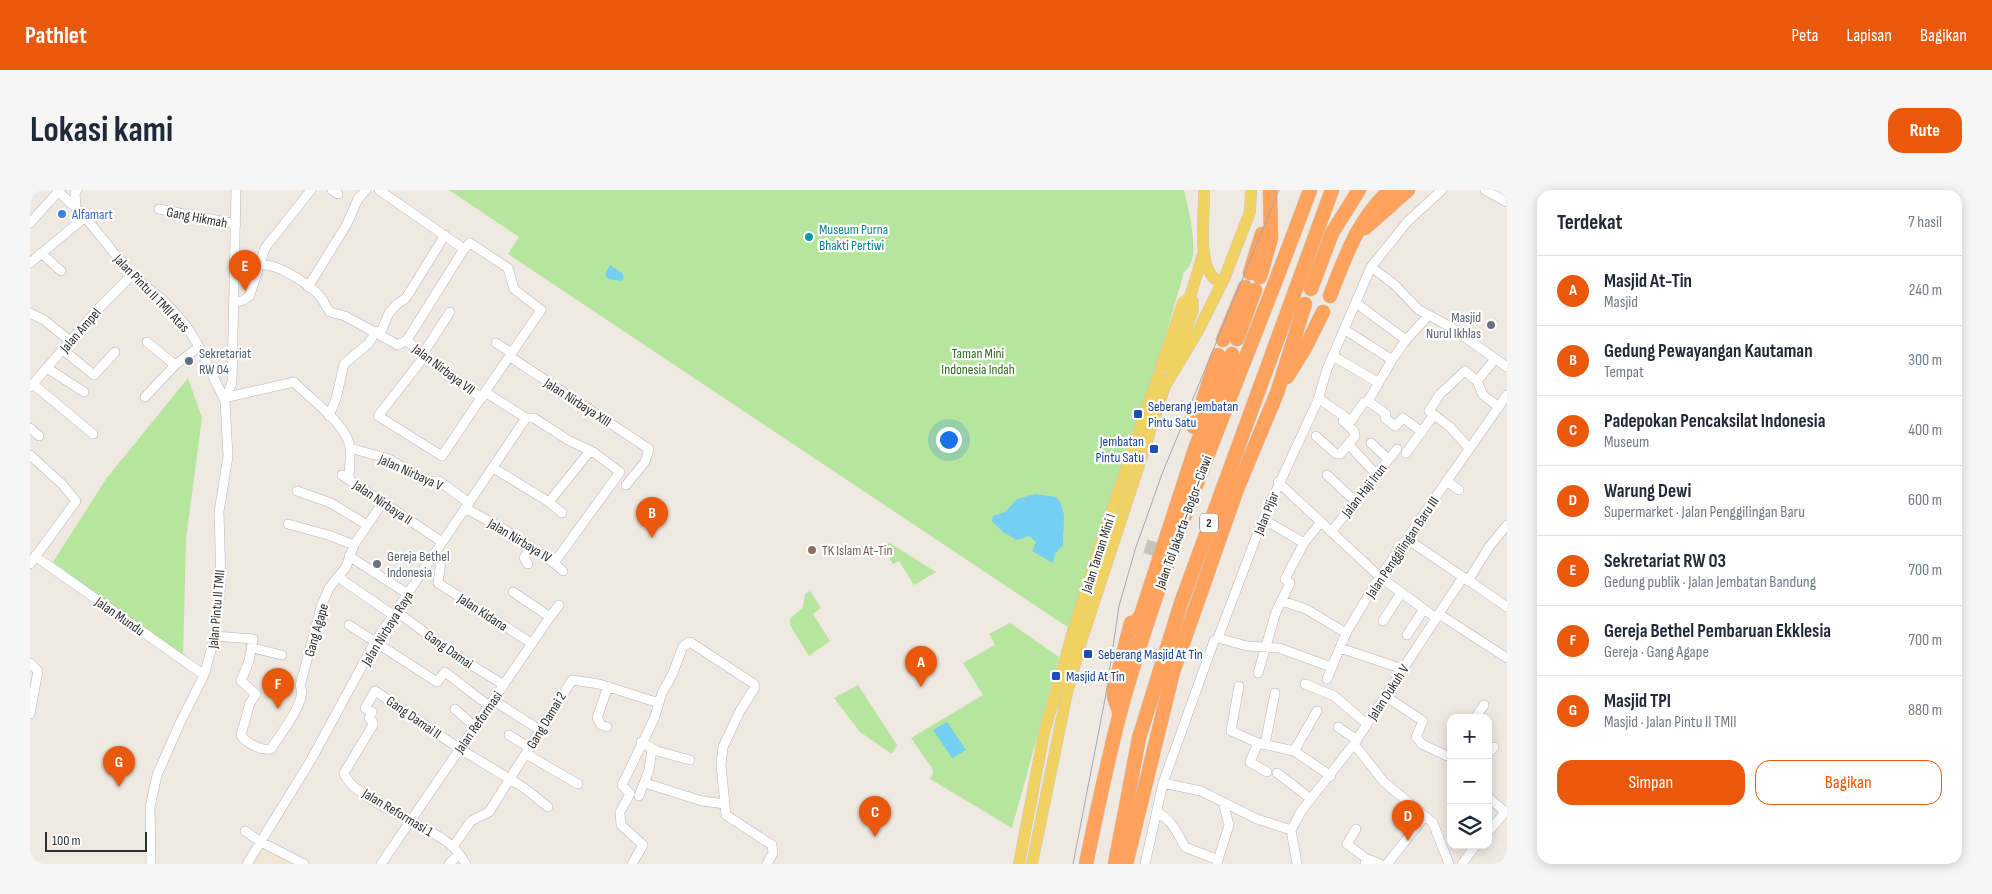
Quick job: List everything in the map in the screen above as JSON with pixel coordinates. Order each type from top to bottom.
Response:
[{"type":"highway","points":[[1255,275],[1270,207],[1270,190]]},
{"type":"highway","name":"Jalan Tol Jakarta–Bogor–Ciawi","points":[[1086,864],[1120,714],[1161,584],[1223,414],[1310,190]]},
{"type":"highway","name":"Jalan Tol Jakarta–Bogor–Ciawi","points":[[1115,864],[1140,738],[1180,603],[1332,190]]},
{"type":"highway","points":[[1312,289],[1332,233],[1358,190]]},
{"type":"highway","points":[[1330,296],[1353,238],[1372,208],[1390,190]]},
{"type":"highway","points":[[1353,238],[1408,190]]},
{"type":"highway","points":[[1222,340],[1250,289],[1237,339]]},
{"type":"highway","points":[[1126,864],[1172,672],[1237,489],[1277,393],[1304,304]]},
{"type":"highway","points":[[1277,393],[1305,348],[1323,312]]},
{"type":"highway","points":[[1129,631],[1141,615],[1225,354],[1156,536]]},
{"type":"highway","points":[[1120,714],[1114,697],[1114,689],[1150,555]]},
{"type":"main road","points":[[1204,190],[1204,251],[1206,270],[1220,279]]},
{"type":"main road","name":"Jalan Taman Mini I","points":[[1032,864],[1067,693],[1080,645],[1165,386],[1198,331],[1250,212],[1252,190]]},
{"type":"main road","name":"Jalan Taman Mini I","points":[[1019,864],[1044,733],[1076,624],[1137,435],[1183,303],[1190,297],[1204,251]]},
{"type":"main road","points":[[1194,283],[1220,279]]},
{"type":"main road","points":[[1165,386],[1193,310],[1193,302],[1190,297]]},
{"type":"street","points":[[76,207],[75,193],[77,190]]},
{"type":"street","points":[[236,190],[232,382],[227,399],[276,388],[292,382],[329,416],[346,436],[350,448]]},
{"type":"street","points":[[234,303],[244,300],[250,295],[265,248],[311,190]]},
{"type":"street","points":[[308,287],[347,224],[358,199],[366,190]]},
{"type":"street","points":[[379,190],[464,249]]},
{"type":"street","name":"Jalan Pijar","points":[[1145,864],[1163,783],[1214,640],[1218,638],[1278,482],[1318,399],[1333,356],[1371,267],[1408,221],[1442,190]]},
{"type":"street","points":[[1485,190],[1507,202]]},
{"type":"street","points":[[30,223],[58,191]]},
{"type":"street","name":"Jalan Pintu II TMII Atas","points":[[58,191],[85,217],[132,275],[168,305],[186,324],[227,399]]},
{"type":"street","name":"Gang Hikmah","points":[[159,209],[236,224]]},
{"type":"street","points":[[30,262],[85,217]]},
{"type":"street","points":[[329,416],[336,399],[344,364],[369,343],[378,333],[396,304],[406,298],[445,235]]},
{"type":"street","points":[[261,265],[277,267],[308,287],[322,299],[330,312],[345,316],[398,345],[407,340],[468,244],[472,244],[506,266],[510,271],[514,289],[541,310],[439,460],[379,418],[379,412],[423,356],[450,312]]},
{"type":"street","points":[[41,253],[61,271]]},
{"type":"street","points":[[1371,267],[1394,284],[1410,304],[1448,326],[1507,366]]},
{"type":"street","name":"Jalan Ampel","points":[[31,385],[132,275]]},
{"type":"street","points":[[1356,303],[1406,340]]},
{"type":"street","points":[[30,313],[44,320],[70,341]]},
{"type":"street","points":[[1318,399],[1348,422],[1364,402],[1368,401],[1406,340],[1428,316]]},
{"type":"street","points":[[1344,329],[1392,360]]},
{"type":"street","name":"Jalan Nirbaya VII","points":[[407,340],[423,356],[484,395]]},
{"type":"street","points":[[147,342],[176,365]]},
{"type":"street","name":"Jalan Nirbaya XIII","points":[[496,343],[648,448],[647,458],[626,485]]},
{"type":"street","points":[[145,397],[176,365],[199,347]]},
{"type":"street","points":[[62,350],[94,375],[116,352]]},
{"type":"street","points":[[1333,356],[1379,383]]},
{"type":"street","points":[[1477,381],[1495,359]]},
{"type":"street","points":[[47,368],[84,392]]},
{"type":"street","points":[[1469,448],[1450,427],[1433,416],[1429,411],[1430,407],[1440,394],[1465,371],[1477,381],[1483,395],[1499,407]]},
{"type":"street","points":[[31,385],[93,434]]},
{"type":"street","name":"Jalan Penggilingan Baru III","points":[[1327,679],[1346,633],[1380,577],[1507,394]]},
{"type":"street","points":[[484,395],[526,418],[534,418],[590,451],[549,502]]},
{"type":"street","name":"Jalan Pintu II TMII","points":[[151,864],[150,807],[158,775],[180,723],[204,676],[215,636],[221,582],[219,512],[228,456],[227,399]]},
{"type":"street","points":[[1316,436],[1336,454],[1340,454],[1350,445],[1355,436],[1354,431],[1318,399]]},
{"type":"street","points":[[1368,401],[1386,414],[1385,418],[1395,426],[1403,418],[1422,432]]},
{"type":"street","points":[[1406,453],[1433,416]]},
{"type":"street","name":"Jalan Nirbaya Raya","points":[[247,864],[311,760],[375,642],[526,418]]},
{"type":"street","points":[[30,428],[39,436]]},
{"type":"street","points":[[1371,443],[1388,459]]},
{"type":"street","points":[[1350,445],[1376,474]]},
{"type":"street","name":"Jalan Nirbaya II","points":[[350,448],[345,477],[442,542]]},
{"type":"street","name":"Jalan Nirbaya V","points":[[350,448],[389,459],[425,481],[438,481],[467,506]]},
{"type":"street","name":"Jalan Haji Irun","points":[[1331,532],[1397,449]]},
{"type":"street","name":"Jalan Nirbaya IV","points":[[467,506],[531,546],[554,563],[619,473],[618,470],[590,451]]},
{"type":"street","name":"Jalan Mundu","points":[[30,455],[62,484],[76,501],[33,560],[204,676]]},
{"type":"street","points":[[493,468],[549,502],[562,513]]},
{"type":"street","points":[[1327,475],[1355,501]]},
{"type":"street","points":[[1446,481],[1459,490]]},
{"type":"street","points":[[1278,482],[1380,577],[1424,609],[1507,658]]},
{"type":"street","points":[[297,491],[331,503],[367,525]]},
{"type":"street","name":"Gang Agape","points":[[253,648],[241,681],[256,694],[250,703],[242,730],[244,739],[262,750],[271,749],[297,710],[303,696],[300,686],[320,608],[346,567],[354,545],[383,502]]},
{"type":"street","points":[[1263,519],[1304,543]]},
{"type":"street","points":[[1258,673],[1264,647],[1290,582],[1285,579],[1304,543],[1321,522]]},
{"type":"street","points":[[288,524],[328,535],[354,545]]},
{"type":"street","name":"Jalan Dukuh V","points":[[1290,830],[1311,799],[1356,742],[1437,616],[1507,525]]},
{"type":"street","points":[[1407,540],[1507,607]]},
{"type":"street","points":[[528,564],[524,558],[531,546]]},
{"type":"street","name":"Jalan Kidana","points":[[435,553],[441,561],[438,583],[531,643]]},
{"type":"street","points":[[349,556],[408,594]]},
{"type":"street","points":[[554,563],[564,571]]},
{"type":"street","points":[[338,577],[394,613]]},
{"type":"street","points":[[513,592],[550,616]]},
{"type":"street","points":[[1383,621],[1402,592]]},
{"type":"street","points":[[1282,601],[1306,609],[1346,633]]},
{"type":"street","name":"Jalan Reformasi","points":[[381,864],[409,820],[558,605]]},
{"type":"street","points":[[1407,635],[1424,609]]},
{"type":"street","name":"Gang Damai","points":[[394,613],[452,653],[504,685]]},
{"type":"street","points":[[349,624],[437,682],[445,672],[491,703],[540,730]]},
{"type":"street","points":[[215,636],[250,637],[253,640],[253,648],[282,655]]},
{"type":"street","points":[[1218,638],[1247,646],[1279,648],[1331,667]]},
{"type":"street","points":[[632,864],[643,846],[639,840],[621,826],[620,812],[630,794],[622,788],[641,742],[654,719],[683,646],[688,642],[754,684],[755,689],[740,711],[723,747],[721,765],[726,815],[772,845],[773,854],[767,864]]},
{"type":"street","points":[[1340,648],[1403,670]]},
{"type":"street","points":[[30,663],[38,671],[30,714]]},
{"type":"street","name":"Gang Damai 2","points":[[449,864],[471,821],[489,812],[572,680],[608,686],[659,703]]},
{"type":"street","points":[[1305,684],[1334,696],[1356,712],[1367,724]]},
{"type":"street","points":[[607,727],[600,725],[597,718],[608,686]]},
{"type":"street","points":[[1239,686],[1231,731],[1261,743],[1294,751],[1331,776]]},
{"type":"street","name":"Gang Damai II","points":[[345,775],[351,760],[373,725],[369,718],[372,712],[365,708],[375,691],[460,749]]},
{"type":"street","points":[[1267,772],[1250,762],[1261,743],[1275,693]]},
{"type":"street","points":[[1386,696],[1423,721],[1416,737],[1422,744],[1447,754]]},
{"type":"street","points":[[1478,714],[1484,705]]},
{"type":"street","points":[[454,709],[475,727]]},
{"type":"street","points":[[1294,751],[1317,711]]},
{"type":"street","points":[[1338,727],[1356,742],[1384,782],[1425,816],[1437,829],[1449,864]]},
{"type":"street","points":[[509,735],[528,751],[578,784]]},
{"type":"street","points":[[641,742],[652,749],[690,760]]},
{"type":"street","points":[[460,749],[510,779],[548,807]]},
{"type":"street","points":[[639,796],[645,782],[652,749]]},
{"type":"street","points":[[1278,774],[1311,799]]},
{"type":"street","name":"Jalan Reformasi 1","points":[[345,775],[361,791],[456,851],[466,864]]},
{"type":"street","points":[[645,782],[702,801],[725,804]]},
{"type":"street","points":[[1163,783],[1201,791],[1257,819],[1290,830],[1297,864]]},
{"type":"street","points":[[1492,801],[1505,815],[1492,828]]},
{"type":"street","points":[[1157,812],[1169,818],[1176,827],[1185,846],[1217,862],[1229,825],[1223,802]]},
{"type":"street","points":[[1387,864],[1425,816]]},
{"type":"street","points":[[1356,829],[1347,844],[1366,862],[1380,864]]},
{"type":"street","points":[[245,831],[261,842],[304,864]]},
{"type":"street","points":[[1462,864],[1473,849]]},
{"type":"shaded area","points":[[261,843],[294,864],[247,864]]},
{"type":"green space","name":"Taman Mini Indonesia Indah","points":[[449,190],[1184,190],[1193,233],[1193,257],[1190,266],[1184,272],[1156,369],[1072,630],[508,254],[519,237]]},
{"type":"green space","points":[[188,378],[202,418],[186,539],[183,656],[53,562],[106,479]]},
{"type":"green space","points":[[890,543],[936,572],[914,585],[899,561],[893,564],[882,547]]},
{"type":"green space","points":[[810,591],[821,608],[813,614],[830,641],[809,656],[790,625],[790,619],[803,607],[805,594]]},
{"type":"green space","points":[[1010,623],[1059,657],[1012,828],[930,779],[933,773],[932,768],[911,738],[983,695],[963,663],[995,645],[989,634]]},
{"type":"green space","points":[[858,685],[897,745],[892,754],[860,732],[834,698]]},
{"type":"water","points":[[610,265],[622,273],[624,278],[622,281],[608,279],[605,274]]},
{"type":"water","points":[[1035,494],[1056,497],[1064,514],[1063,545],[1055,554],[1053,563],[1032,551],[1036,542],[1029,536],[1017,540],[1003,532],[992,521],[993,516],[1005,512],[1017,499]]},
{"type":"water","points":[[947,722],[966,750],[952,758],[933,730]]},
{"type":"tunnel","points":[[1150,555],[1156,536]]},
{"type":"tram line","points":[[1073,864],[1106,694],[1119,606],[1135,550],[1162,474],[1279,190]]},
{"type":"place","name":"Alfamart","points":[[62,214]]},
{"type":"place","name":"Museum Purna Bhakti Pertiwi","points":[[809,237]]},
{"type":"place","name":"Sekretariat RW 03","points":[[245,291]]},
{"type":"place","name":"Masjid Nurul Ikhlas","points":[[1491,325]]},
{"type":"place","name":"Sekretariat RW 04","points":[[189,361]]},
{"type":"place","name":"Seberang Jembatan Pintu Satu","points":[[1138,414]]},
{"type":"place","name":"Jembatan Pintu Satu","points":[[1154,449]]},
{"type":"place","name":"Gedung Pewayangan Kautaman","points":[[652,538]]},
{"type":"place","name":"TK Islam At-Tin","points":[[812,550]]},
{"type":"place","name":"Gereja Bethel Indonesia","points":[[377,564]]},
{"type":"place","name":"Seberang Masjid At Tin","points":[[1088,654]]},
{"type":"place","name":"Masjid At Tin","points":[[1056,676]]},
{"type":"place","name":"Masjid At-Tin","points":[[921,687]]},
{"type":"place","name":"Gereja Bethel Pembaruan Ekklesia","points":[[278,709]]},
{"type":"place","name":"Masjid TPI","points":[[119,787]]},
{"type":"place","name":"Padepokan Pencaksilat Indonesia","points":[[875,837]]},
{"type":"place","name":"Warung Dewi","points":[[1408,841]]}]
